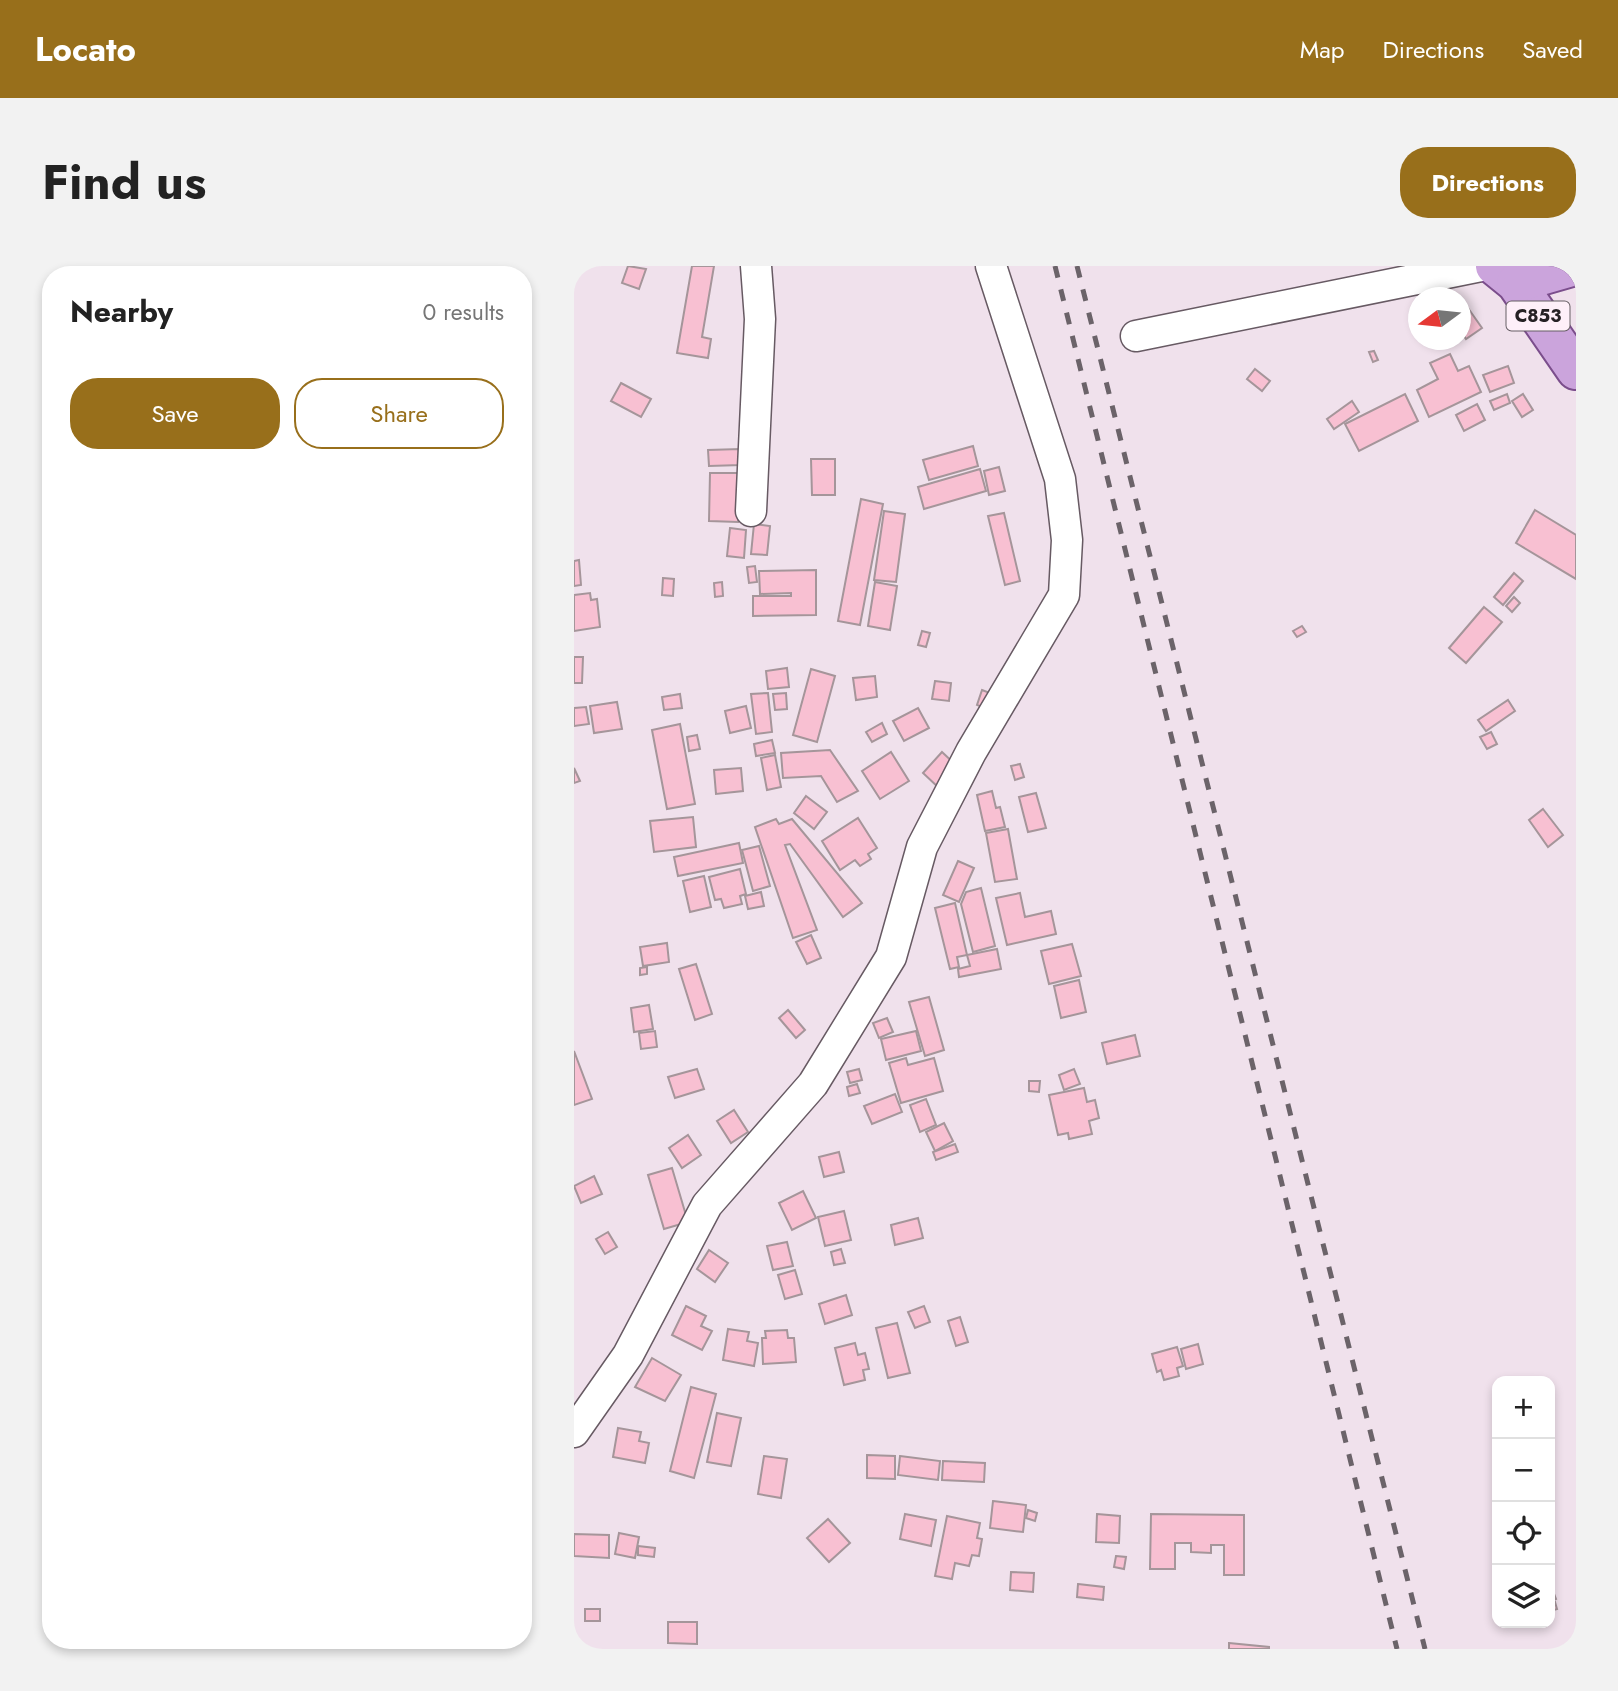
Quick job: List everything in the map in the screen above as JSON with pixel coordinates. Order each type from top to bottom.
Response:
[{"type":"main road","points":[[1505,275],[1573,266]]},
{"type":"main road","name":"C853","points":[[1505,275],[1576,370]]},
{"type":"street","points":[[751,511],[760,319],[756,266]]},
{"type":"street","points":[[574,1432],[628,1355],[707,1205],[813,1084],[891,957],[922,847],[971,752],[1064,595],[1067,540],[1060,479],[991,266]]},
{"type":"street","points":[[1136,336],[1481,266]]},
{"type":"building","points":[[628,266],[646,269],[639,289],[622,283]]},
{"type":"building","points":[[692,266],[714,266],[702,337],[711,339],[708,358],[677,353]]},
{"type":"building","points":[[1471,312],[1482,328],[1471,336]]},
{"type":"building","points":[[1374,351],[1378,360],[1373,362],[1369,352]]},
{"type":"building","points":[[1450,354],[1458,371],[1469,366],[1481,392],[1429,417],[1417,390],[1438,379],[1430,363]]},
{"type":"building","points":[[1508,366],[1514,383],[1490,392],[1483,375]]},
{"type":"building","points":[[1255,369],[1270,381],[1262,391],[1247,379]]},
{"type":"building","points":[[621,383],[651,399],[641,417],[611,401]]},
{"type":"building","points":[[1405,394],[1418,421],[1359,451],[1345,424]]},
{"type":"building","points":[[1507,394],[1510,403],[1494,410],[1490,401]]},
{"type":"building","points":[[1523,394],[1533,410],[1522,417],[1512,401]]},
{"type":"building","points":[[1352,401],[1359,412],[1334,429],[1327,419]]},
{"type":"building","points":[[1477,404],[1485,420],[1464,431],[1456,415]]},
{"type":"building","points":[[973,446],[978,466],[929,480],[923,460]]},
{"type":"building","points":[[740,449],[741,465],[709,466],[708,450]]},
{"type":"building","points":[[811,459],[835,459],[835,495],[812,495]]},
{"type":"building","points":[[999,467],[1005,491],[989,495],[984,471]]},
{"type":"building","points":[[980,469],[986,491],[924,509],[918,487]]},
{"type":"building","points":[[710,473],[739,473],[738,522],[709,521]]},
{"type":"building","points":[[861,499],[883,504],[860,625],[838,621]]},
{"type":"building","points":[[1535,510],[1576,535],[1576,579],[1516,543]]},
{"type":"building","points":[[884,511],[905,514],[896,582],[874,580]]},
{"type":"building","points":[[1004,513],[1020,581],[1005,585],[988,516]]},
{"type":"building","points":[[754,524],[770,526],[767,555],[751,554]]},
{"type":"building","points":[[730,528],[746,530],[744,558],[727,556]]},
{"type":"building","points":[[579,560],[581,585],[574,586],[574,561]]},
{"type":"building","points":[[755,566],[757,582],[749,583],[747,567]]},
{"type":"building","points":[[816,570],[816,615],[753,616],[753,596],[791,596],[791,593],[760,594],[759,571]]},
{"type":"building","points":[[1514,573],[1523,581],[1503,605],[1494,597]]},
{"type":"building","points":[[663,578],[674,579],[673,596],[662,595]]},
{"type":"building","points":[[722,582],[723,596],[715,597],[714,583]]},
{"type":"building","points":[[875,582],[897,586],[890,630],[868,626]]},
{"type":"building","points":[[590,593],[591,600],[597,599],[600,627],[574,631],[574,595]]},
{"type":"building","points":[[1514,597],[1520,603],[1512,612],[1506,606]]},
{"type":"building","points":[[1484,607],[1502,622],[1466,663],[1449,648]]},
{"type":"building","points":[[1302,626],[1306,632],[1297,637],[1293,631]]},
{"type":"building","points":[[922,631],[930,633],[926,647],[918,645]]},
{"type":"building","points":[[574,657],[583,657],[582,683],[574,683]]},
{"type":"building","points":[[787,668],[789,687],[768,689],[766,671]]},
{"type":"building","points":[[811,669],[835,676],[817,742],[793,735]]},
{"type":"building","points":[[875,676],[877,697],[856,700],[853,678]]},
{"type":"building","points":[[935,681],[951,683],[949,701],[932,699]]},
{"type":"building","points":[[982,690],[990,693],[985,708],[977,705]]},
{"type":"building","points":[[768,693],[772,732],[756,734],[751,694]]},
{"type":"building","points":[[786,693],[787,709],[775,710],[773,694]]},
{"type":"building","points":[[680,694],[682,708],[664,710],[662,697]]},
{"type":"building","points":[[1508,700],[1515,711],[1486,731],[1478,720]]},
{"type":"building","points":[[617,702],[622,729],[594,733],[590,706]]},
{"type":"building","points":[[746,706],[751,728],[730,733],[725,711]]},
{"type":"building","points":[[586,707],[589,724],[574,726],[574,708]]},
{"type":"building","points":[[918,708],[929,728],[904,741],[893,721]]},
{"type":"building","points":[[882,723],[887,734],[872,742],[866,732]]},
{"type":"building","points":[[680,724],[695,804],[667,809],[652,730]]},
{"type":"building","points":[[1491,732],[1497,744],[1487,749],[1480,737]]},
{"type":"building","points":[[697,735],[700,749],[689,751],[687,737]]},
{"type":"building","points":[[772,740],[775,753],[756,756],[754,744]]},
{"type":"building","points":[[830,750],[858,791],[837,802],[821,776],[783,778],[781,753]]},
{"type":"building","points":[[891,752],[909,781],[880,799],[862,771]]},
{"type":"building","points":[[942,752],[958,767],[939,788],[923,773]]},
{"type":"building","points":[[775,755],[781,787],[767,790],[761,758]]},
{"type":"building","points":[[1020,764],[1024,777],[1015,780],[1011,766]]},
{"type":"building","points":[[574,768],[580,781],[574,783]]},
{"type":"building","points":[[741,768],[743,791],[716,794],[714,770]]},
{"type":"building","points":[[992,791],[1005,827],[985,831],[977,795]]},
{"type":"building","points":[[1036,793],[1046,828],[1028,832],[1019,797]]},
{"type":"building","points":[[806,796],[827,812],[814,829],[794,813]]},
{"type":"building","points":[[1543,809],[1563,835],[1548,847],[1529,820]]},
{"type":"building","points":[[693,817],[696,847],[654,852],[650,821]]},
{"type":"building","points":[[858,818],[877,848],[868,854],[871,859],[860,866],[855,860],[840,870],[822,841]]},
{"type":"building","points":[[776,819],[779,824],[792,819],[862,903],[843,917],[790,844],[785,845],[817,930],[793,938],[755,827]]},
{"type":"building","points":[[1008,829],[1017,879],[995,882],[986,833]]},
{"type":"building","points":[[739,843],[743,863],[678,876],[674,857]]},
{"type":"building","points":[[759,846],[770,886],[753,891],[742,850]]},
{"type":"building","points":[[958,861],[974,868],[959,902],[943,895]]},
{"type":"building","points":[[740,869],[746,894],[740,896],[742,904],[724,908],[721,899],[715,900],[709,877]]},
{"type":"building","points":[[704,876],[711,907],[690,912],[683,881]]},
{"type":"building","points":[[981,888],[995,946],[973,952],[961,904],[966,892]]},
{"type":"building","points":[[761,892],[764,906],[748,909],[745,896]]},
{"type":"building","points":[[1020,893],[1025,917],[1051,911],[1056,934],[1007,945],[996,898]]},
{"type":"building","points":[[955,903],[967,955],[957,957],[959,967],[950,969],[935,908]]},
{"type":"building","points":[[811,935],[821,958],[807,964],[796,942]]},
{"type":"building","points":[[667,943],[669,962],[643,966],[640,947]]},
{"type":"building","points":[[1072,944],[1081,976],[1049,984],[1041,951]]},
{"type":"building","points":[[997,949],[1001,969],[959,977],[958,969],[970,966],[967,955]]},
{"type":"building","points":[[696,964],[712,1014],[695,1020],[679,969]]},
{"type":"building","points":[[647,967],[647,974],[640,975],[640,968]]},
{"type":"building","points":[[1079,980],[1086,1012],[1061,1018],[1054,986]]},
{"type":"building","points":[[929,997],[944,1050],[925,1056],[909,1002]]},
{"type":"building","points":[[649,1005],[653,1029],[634,1032],[631,1008]]},
{"type":"building","points":[[788,1010],[805,1030],[796,1038],[779,1018]]},
{"type":"building","points":[[887,1018],[893,1032],[879,1038],[873,1023]]},
{"type":"building","points":[[655,1031],[657,1047],[641,1049],[639,1033]]},
{"type":"building","points":[[916,1031],[921,1051],[886,1060],[881,1039]]},
{"type":"building","points":[[1135,1035],[1140,1056],[1107,1064],[1102,1043]]},
{"type":"building","points":[[574,1051],[592,1099],[574,1105]]},
{"type":"building","points":[[906,1058],[908,1065],[934,1058],[943,1091],[901,1103],[889,1063]]},
{"type":"building","points":[[697,1069],[704,1089],[675,1098],[668,1077]]},
{"type":"building","points":[[859,1069],[862,1080],[850,1083],[847,1072]]},
{"type":"building","points":[[1074,1069],[1080,1084],[1064,1090],[1059,1075]]},
{"type":"building","points":[[1029,1081],[1040,1081],[1039,1092],[1029,1091]]},
{"type":"building","points":[[857,1084],[860,1093],[849,1096],[847,1087]]},
{"type":"building","points":[[1084,1088],[1087,1102],[1095,1100],[1099,1118],[1089,1121],[1092,1134],[1069,1139],[1068,1133],[1058,1135],[1049,1095]]},
{"type":"building","points":[[895,1094],[902,1112],[872,1124],[864,1106]]},
{"type":"building","points":[[926,1099],[936,1125],[920,1132],[910,1105]]},
{"type":"building","points":[[734,1110],[748,1132],[731,1143],[717,1121]]},
{"type":"building","points":[[944,1123],[953,1141],[935,1151],[926,1132]]},
{"type":"building","points":[[688,1135],[701,1155],[682,1168],[669,1148]]},
{"type":"building","points":[[955,1144],[958,1152],[936,1160],[933,1152]]},
{"type":"building","points":[[839,1152],[844,1172],[824,1177],[819,1157]]},
{"type":"building","points":[[672,1168],[688,1222],[664,1229],[648,1175]]},
{"type":"building","points":[[594,1176],[602,1194],[581,1203],[574,1186]]},
{"type":"building","points":[[803,1191],[816,1218],[792,1230],[779,1203]]},
{"type":"building","points":[[844,1211],[851,1240],[825,1246],[818,1217]]},
{"type":"building","points":[[918,1218],[923,1238],[895,1245],[891,1225]]},
{"type":"building","points":[[608,1232],[617,1247],[605,1254],[596,1239]]},
{"type":"building","points":[[787,1242],[793,1266],[773,1270],[767,1246]]},
{"type":"building","points":[[841,1249],[845,1263],[834,1265],[831,1252]]},
{"type":"building","points":[[709,1250],[728,1263],[715,1282],[697,1269]]},
{"type":"building","points":[[795,1270],[802,1294],[785,1299],[778,1275]]},
{"type":"building","points":[[846,1295],[852,1315],[825,1324],[819,1304]]},
{"type":"building","points":[[686,1306],[706,1316],[701,1326],[712,1331],[702,1350],[672,1335]]},
{"type":"building","points":[[924,1306],[930,1322],[915,1328],[908,1312]]},
{"type":"building","points":[[960,1317],[968,1342],[956,1346],[948,1321]]},
{"type":"building","points":[[897,1323],[910,1373],[888,1378],[876,1328]]},
{"type":"building","points":[[728,1329],[749,1332],[747,1341],[758,1343],[754,1366],[723,1360]]},
{"type":"building","points":[[787,1330],[788,1338],[794,1338],[796,1362],[763,1364],[762,1338],[766,1338],[765,1331]]},
{"type":"building","points":[[855,1343],[858,1355],[865,1353],[869,1369],[863,1370],[865,1380],[844,1385],[835,1348]]},
{"type":"building","points":[[1198,1344],[1203,1364],[1186,1369],[1181,1349]]},
{"type":"building","points":[[1177,1347],[1183,1366],[1177,1368],[1179,1376],[1164,1380],[1161,1370],[1157,1372],[1152,1354]]},
{"type":"building","points":[[652,1358],[681,1375],[665,1401],[635,1387]]},
{"type":"building","points":[[691,1387],[716,1394],[694,1478],[670,1471]]},
{"type":"building","points":[[717,1413],[741,1418],[731,1466],[707,1462]]},
{"type":"building","points":[[618,1428],[641,1432],[639,1441],[649,1443],[645,1463],[613,1457]]},
{"type":"building","points":[[867,1455],[895,1456],[895,1479],[867,1478]]},
{"type":"building","points":[[764,1456],[787,1459],[781,1498],[758,1494]]},
{"type":"building","points":[[900,1456],[940,1461],[938,1480],[898,1475]]},
{"type":"building","points":[[943,1461],[985,1463],[984,1482],[942,1480]]},
{"type":"building","points":[[993,1501],[1026,1505],[1023,1532],[990,1528]]},
{"type":"building","points":[[1028,1510],[1037,1513],[1035,1521],[1026,1518]]},
{"type":"building","points":[[905,1514],[936,1520],[931,1546],[900,1539]]},
{"type":"building","points":[[1097,1514],[1120,1516],[1119,1543],[1096,1542]]},
{"type":"building","points":[[1151,1514],[1244,1515],[1244,1575],[1224,1575],[1224,1545],[1211,1545],[1211,1553],[1191,1552],[1191,1543],[1175,1543],[1175,1569],[1150,1569]]},
{"type":"building","points":[[947,1516],[980,1523],[977,1538],[982,1539],[979,1556],[972,1555],[969,1566],[955,1563],[952,1579],[935,1576]]},
{"type":"building","points":[[828,1519],[850,1543],[829,1562],[807,1538]]},
{"type":"building","points":[[619,1533],[639,1537],[635,1558],[615,1554]]},
{"type":"building","points":[[574,1534],[609,1535],[609,1558],[574,1556]]},
{"type":"building","points":[[638,1546],[655,1548],[654,1557],[638,1555]]},
{"type":"building","points":[[1116,1556],[1126,1557],[1124,1569],[1114,1567]]},
{"type":"building","points":[[1011,1572],[1034,1573],[1033,1592],[1010,1590]]},
{"type":"building","points":[[1078,1584],[1104,1587],[1103,1600],[1077,1597]]},
{"type":"building","points":[[585,1609],[600,1609],[600,1621],[585,1621]]},
{"type":"building","points":[[668,1622],[697,1622],[697,1644],[668,1643]]},
{"type":"building","points":[[1229,1643],[1269,1647],[1269,1649],[1229,1649]]},
{"type":"railway","points":[[1055,266],[1397,1649]]},
{"type":"railway","points":[[1077,266],[1425,1649]]}]
